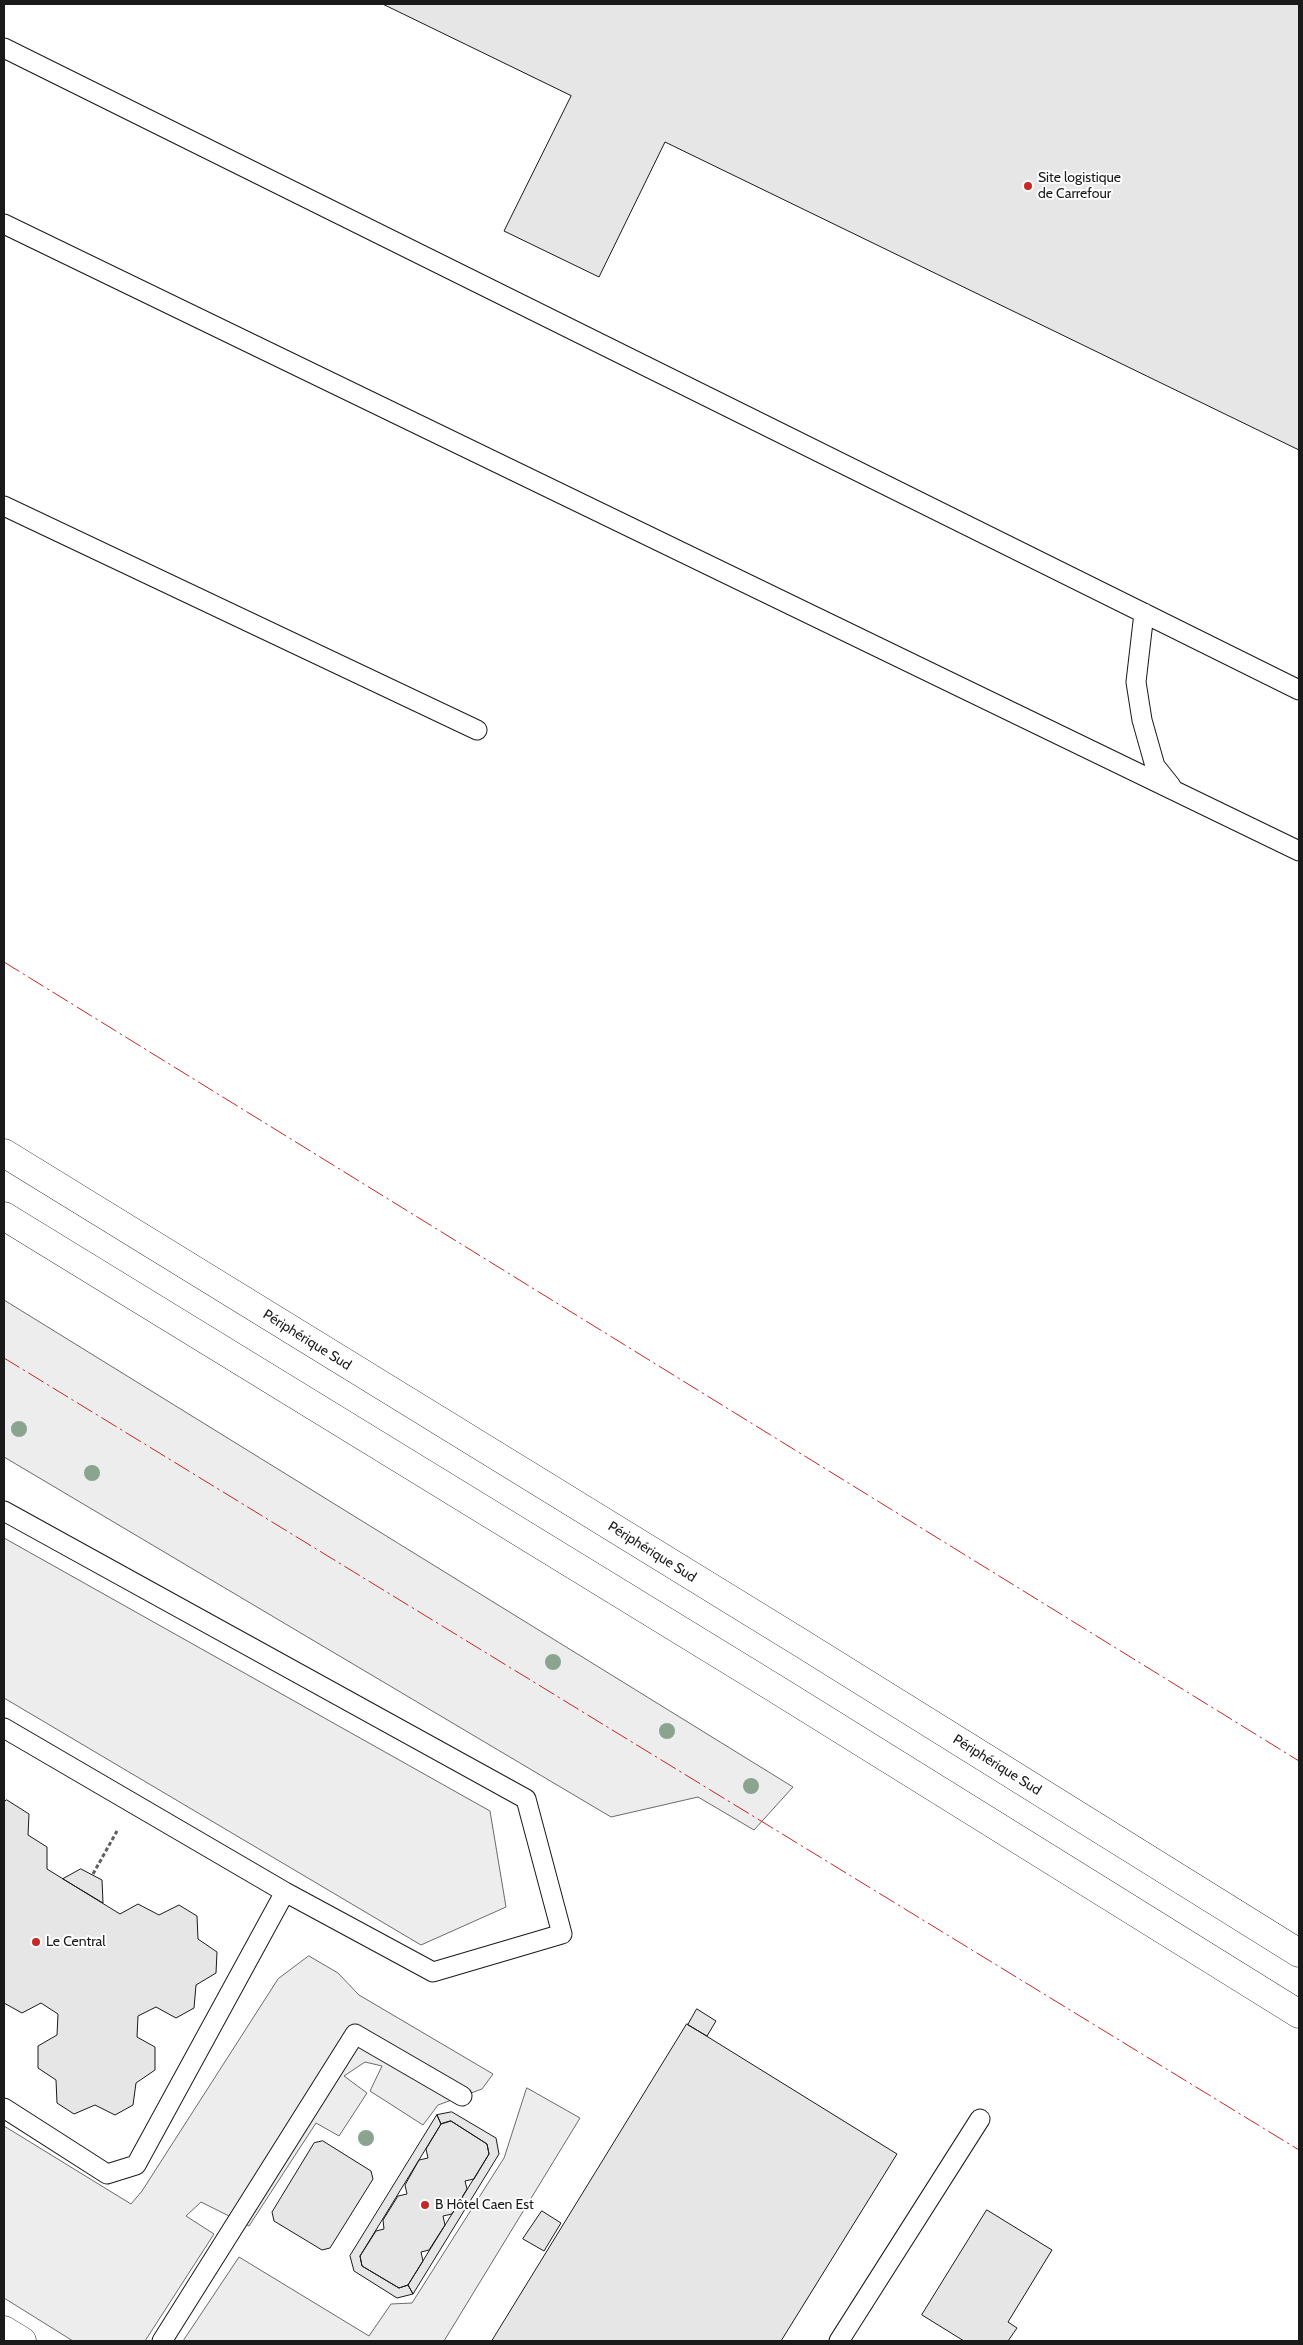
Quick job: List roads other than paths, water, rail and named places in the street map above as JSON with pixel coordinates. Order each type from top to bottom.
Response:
[{"type":"main road","name":"Périphérique Sud","points":[[4,1153],[784,1633],[1299,1953]]},
{"type":"main road","points":[[4,1216],[776,1689],[1299,2014]]},
{"type":"main road","points":[[4,2330],[22,2341]]},
{"type":"lane","points":[[4,48],[1299,690]]},
{"type":"lane","points":[[4,224],[1299,851]]},
{"type":"lane","points":[[4,506],[476,730]]},
{"type":"lane","points":[[1144,613],[1136,682],[1142,720],[1154,766],[1175,791]]},
{"type":"lane","points":[[4,1512],[526,1799],[562,1934],[433,1972],[285,1892],[4,1728]]},
{"type":"lane","points":[[4,2108],[107,2174],[136,2165],[285,1892]]},
{"type":"lane","points":[[162,2341],[355,2034],[462,2096]]},
{"type":"lane","points":[[840,2341],[980,2119]]},
{"type":"place","name":"Site logistique de Carrefour","points":[[1028,186]]},
{"type":"place","name":"Le Central","points":[[36,1942]]},
{"type":"place","name":"B Hôtel Caen Est","points":[[425,2205]]}]
